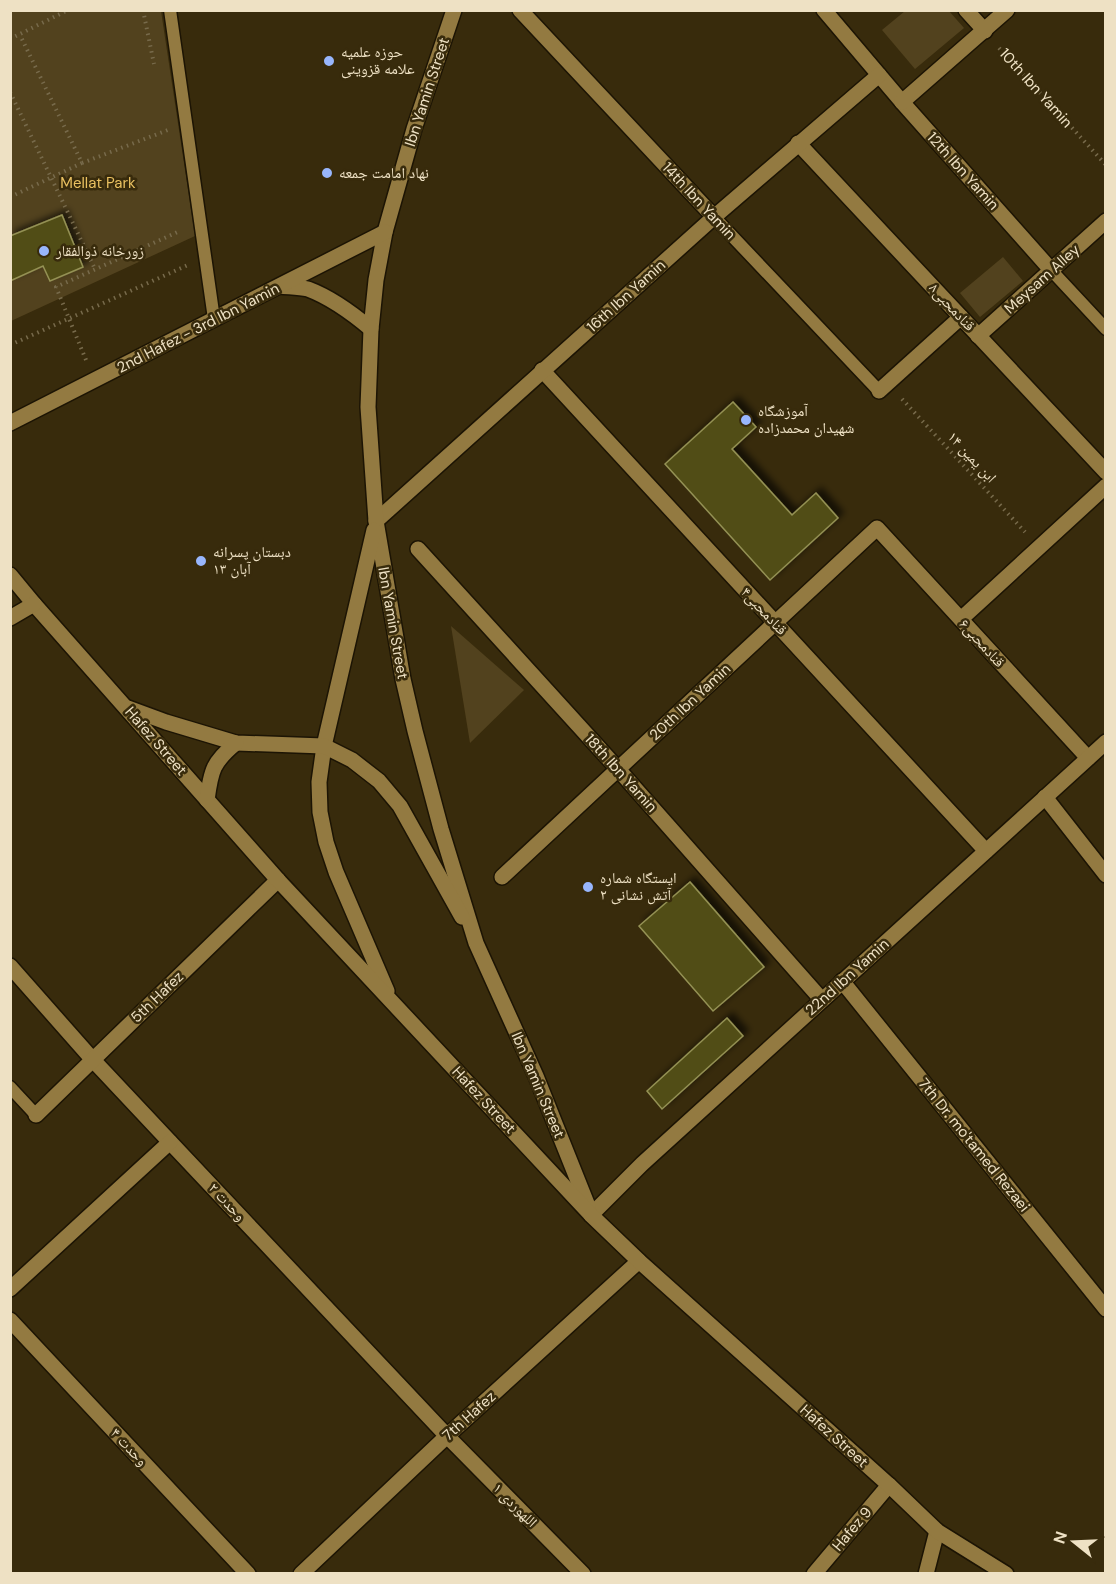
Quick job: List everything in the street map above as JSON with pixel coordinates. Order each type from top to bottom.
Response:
[{"type":"street","name":"Ibn Yamin Street","points":[[454,10],[414,129],[385,232],[376,280],[371,329],[368,407],[376,521],[403,679],[415,731],[441,829],[476,943],[536,1076],[591,1215]]},
{"type":"street","name":"14th Ibn Yamin","points":[[520,10],[714,217]]},
{"type":"street","name":"12th Ibn Yamin","points":[[824,10],[1052,271]]},
{"type":"street","points":[[966,10],[984,31]]},
{"type":"street","points":[[902,102],[1007,10]]},
{"type":"street","name":"16th Ibn Yamin","points":[[376,521],[714,217],[879,75]]},
{"type":"street","name":"قنادمحبی۸","points":[[798,143],[1106,472]]},
{"type":"street","name":"Meysam Alley","points":[[978,336],[1106,221]]},
{"type":"street","name":"2nd Hafez - 3rd Ibn Yamin","points":[[10,423],[385,232]]},
{"type":"street","points":[[280,286],[306,289],[328,299],[371,329]]},
{"type":"street","points":[[883,387],[961,317]]},
{"type":"street","name":"قنادمحبی۴","points":[[542,370],[986,851]]},
{"type":"street","points":[[961,619],[1106,486]]},
{"type":"street","points":[[376,521],[324,746],[319,782],[320,812],[326,842],[336,872],[392,1001]]},
{"type":"street","name":"20th Ibn Yamin","points":[[502,877],[877,528]]},
{"type":"street","name":"قنادمحبی۶","points":[[877,528],[1088,758]]},
{"type":"street","name":"18th Ibn Yamin","points":[[418,549],[618,769],[822,1000]]},
{"type":"street","name":"Hafez Street","points":[[10,575],[278,879],[591,1215],[937,1531],[1006,1574]]},
{"type":"street","points":[[10,618],[34,604]]},
{"type":"street","points":[[127,708],[236,743],[324,746],[352,760],[379,781],[400,806],[476,943]]},
{"type":"street","name":"22nd Ibn Yamin","points":[[591,1215],[642,1164],[1106,742]]},
{"type":"street","points":[[207,800],[212,772],[221,756],[236,743]]},
{"type":"street","points":[[1045,797],[1106,875]]},
{"type":"street","name":"5th Hafez","points":[[36,1115],[278,879]]},
{"type":"street","name":"وحدت ۲","points":[[10,966],[93,1060],[447,1436]]},
{"type":"street","name":"7th Dr. mo'tamed Rezaei","points":[[842,981],[1106,1309]]},
{"type":"street","points":[[10,1289],[170,1142]]},
{"type":"street","name":"7th Hafez","points":[[301,1574],[447,1436],[639,1261]]},
{"type":"street","name":"وحدت ۴","points":[[10,1320],[248,1574]]},
{"type":"street","name":"اللهوردی ۱","points":[[447,1436],[583,1574]]},
{"type":"street","name":"Hafez 9","points":[[814,1574],[889,1485]]},
{"type":"street","points":[[926,1574],[937,1531]]},
{"type":"lane","points":[[170,10],[214,319]]},
{"type":"lane","name":"14th Ibn Yamin","points":[[714,217],[883,387]]},
{"type":"lane","name":"12th Ibn Yamin","points":[[1052,271],[1106,329]]},
{"type":"lane","points":[[10,1087],[36,1115]]},
{"type":"path","points":[[10,39],[68,10]]},
{"type":"path","points":[[143,10],[154,65]]},
{"type":"path","name":"10th Ibn Yamin","points":[[984,31],[1106,165]]},
{"type":"path","points":[[20,35],[82,163]]},
{"type":"path","points":[[10,92],[95,269]]},
{"type":"path","points":[[166,119],[169,141]]},
{"type":"path","points":[[10,197],[82,163],[168,130]]},
{"type":"path","points":[[94,380],[56,287],[180,231],[179,220]]},
{"type":"path","points":[[10,338],[12,344],[205,257]]},
{"type":"path","name":"ابن یمین ۱۴","points":[[883,387],[1040,548]]},
{"type":"green space","name":"Mellat Park","points":[[10,11],[161,11],[195,236],[11,321]]},
{"type":"green space","points":[[905,11],[949,11],[964,28],[915,69],[882,30]]},
{"type":"green space","points":[[1003,257],[1023,281],[980,317],[960,293]]},
{"type":"green space","points":[[451,626],[524,690],[470,743]]},
{"type":"building","name":"زورخانه ذوالفقار","points":[[62,215],[83,267],[50,281],[43,266],[10,281],[10,236]]},
{"type":"building","points":[[733,402],[756,427],[732,449],[792,515],[816,493],[838,518],[770,580],[665,464]]},
{"type":"building","points":[[690,882],[764,967],[713,1011],[639,926]]},
{"type":"building","points":[[727,1018],[743,1036],[662,1109],[647,1091]]},
{"type":"place","name":"حوزه علمیه علامه قزوینی","points":[[329,61]]},
{"type":"place","name":"نهاد امامت جمعه","points":[[327,173]]},
{"type":"place","name":"زورخانه ذوالفقار","points":[[44,251]]},
{"type":"place","name":"آموزشگاه شهیدان محمدزاده","points":[[746,420]]},
{"type":"place","name":"دبستان پسرانه ۱۳ آبان","points":[[201,561]]},
{"type":"place","name":"ایستگاه شماره ۲ آتش نشانی","points":[[588,887]]}]
